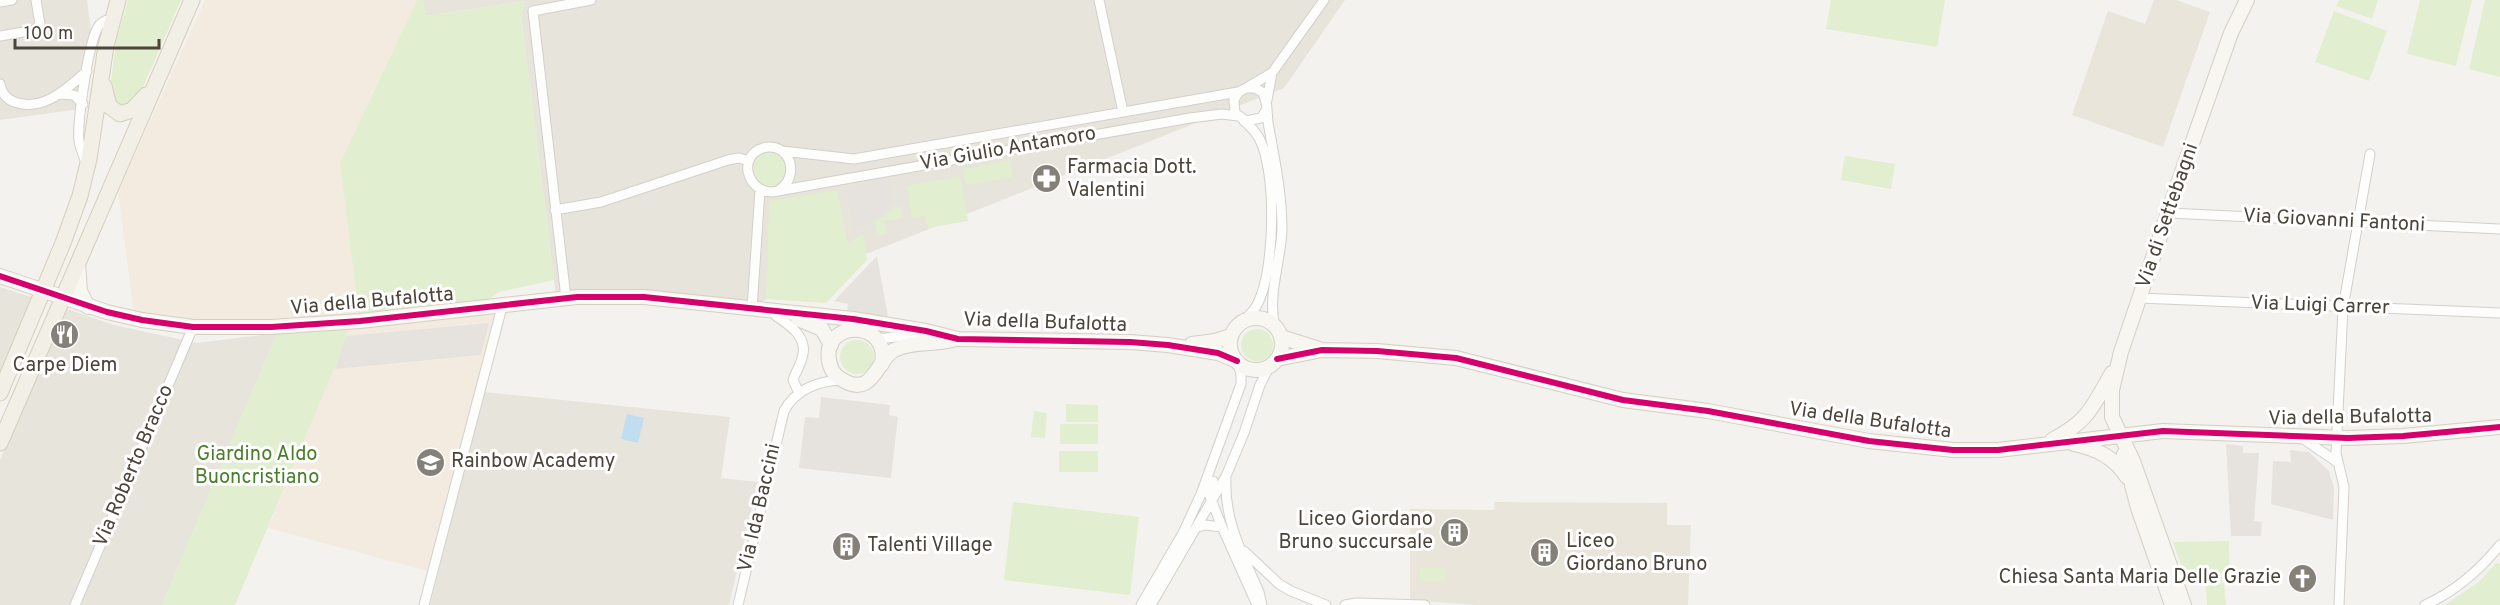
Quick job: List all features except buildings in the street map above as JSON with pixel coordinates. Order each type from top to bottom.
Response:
[{"type":"main road","points":[[0,393],[71,223],[87,169],[104,56],[118,0]]},
{"type":"main road","points":[[0,444],[192,0]]},
{"type":"main road","points":[[104,56],[105,97],[111,109],[120,114],[132,110],[140,102],[168,55]]},
{"type":"street","points":[[0,2],[12,0]]},
{"type":"street","points":[[0,36],[39,27],[36,0]]},
{"type":"street","points":[[536,0],[532,11],[566,298]]},
{"type":"street","points":[[532,11],[591,0]]},
{"type":"street","points":[[1100,0],[1123,112]]},
{"type":"street","points":[[1240,118],[1250,121],[1257,120],[1267,106],[1272,73],[1324,0]]},
{"type":"street","name":"Via di Settebagni","points":[[2120,434],[2111,407],[2117,364],[2231,33],[2247,0]]},
{"type":"street","points":[[87,169],[79,141],[87,71],[98,26],[112,19]]},
{"type":"street","points":[[0,84],[6,97],[17,104],[43,102],[57,95],[87,71]]},
{"type":"street","name":"Via Giulio Antamoro","points":[[749,160],[755,153],[771,147],[782,152],[854,159],[1242,90],[1272,73]]},
{"type":"street","points":[[1141,605],[1183,533],[1221,441],[1241,384],[1237,361],[1230,349],[1231,336],[1255,309],[1262,294],[1270,251],[1272,215],[1262,144],[1255,131],[1240,118],[1233,106],[1242,90],[1259,90],[1264,94],[1267,106],[1281,212],[1280,248],[1272,310],[1281,348],[1257,393],[1244,433],[1226,476],[1151,605]]},
{"type":"street","points":[[57,95],[74,95],[83,104]]},
{"type":"street","name":"Via Giulio Antamoro","points":[[760,190],[768,192],[1190,118],[1222,114],[1240,118]]},
{"type":"street","points":[[779,190],[789,181],[792,172],[789,159],[782,152]]},
{"type":"street","points":[[2339,605],[2344,487],[2337,462],[2337,438],[2343,308],[2370,154]]},
{"type":"street","points":[[555,210],[609,200],[728,160],[739,158],[749,160],[749,178],[760,190],[752,309]]},
{"type":"street","name":"Via Giovanni Fantoni","points":[[2169,213],[2500,229]]},
{"type":"street","points":[[78,263],[80,291],[88,306]]},
{"type":"street","name":"Via della Bufalotta","points":[[0,276],[88,306],[142,320],[193,327],[271,327],[360,321],[502,307],[566,298],[650,298],[815,315],[958,339]]},
{"type":"street","name":"Via Luigi Carrer","points":[[2140,298],[2500,313]]},
{"type":"street","points":[[424,605],[502,307]]},
{"type":"street","name":"Via della Bufalotta","points":[[752,309],[816,325],[825,332],[831,345]]},
{"type":"street","name":"Via della Bufalotta","points":[[815,315],[865,331],[877,339],[939,334]]},
{"type":"street","points":[[776,316],[793,329],[802,342],[803,357],[793,380],[799,393],[822,382],[842,380]]},
{"type":"street","points":[[1240,324],[1258,318],[1278,332]]},
{"type":"street","name":"Via Roberto Bracco","points":[[75,605],[193,327]]},
{"type":"street","points":[[842,380],[830,366],[828,355],[831,345],[838,336],[853,329]]},
{"type":"street","name":"Via della Bufalotta","points":[[1278,332],[1322,350]]},
{"type":"street","name":"Via della Bufalotta","points":[[1168,345],[1210,342],[1231,336]]},
{"type":"street","points":[[877,339],[883,352],[882,364]]},
{"type":"street","name":"Via della Bufalotta","points":[[842,380],[854,384],[865,382],[873,377],[888,354],[902,347],[958,339],[1130,342],[1218,353],[1237,361]]},
{"type":"street","name":"Via della Bufalotta","points":[[1273,363],[1322,350],[1377,351],[1456,358],[1614,398],[1708,411],[1910,447],[1970,451],[2042,445],[2163,430],[2337,438],[2403,436],[2500,428]]},
{"type":"street","points":[[1237,361],[1252,370],[1273,363]]},
{"type":"street","points":[[2042,445],[2082,422],[2117,364]]},
{"type":"street","points":[[10,370],[29,378]]},
{"type":"street","name":"Via Ida Baccini","points":[[738,605],[784,411],[799,393]]},
{"type":"street","points":[[1226,428],[1244,433]]},
{"type":"street","points":[[2120,434],[2128,479],[2172,605]]},
{"type":"street","points":[[2120,434],[2133,461],[2184,605]]},
{"type":"street","points":[[2301,437],[2337,462]]},
{"type":"street","points":[[1221,441],[1220,463],[1209,492],[1211,504],[1260,605]]},
{"type":"street","points":[[2066,442],[2103,453],[2115,462],[2128,479]]},
{"type":"street","points":[[1226,476],[1227,512],[1259,592],[1260,605]]},
{"type":"street","points":[[1198,527],[1208,525],[1222,527]]},
{"type":"street","points":[[2425,605],[2446,595],[2465,581],[2500,545]]},
{"type":"street","points":[[1240,547],[1279,584],[1326,605]]},
{"type":"street","points":[[1345,605],[1356,603],[1425,605]]},
{"type":"shaded area","points":[[0,0],[87,0],[92,38],[80,109],[0,120]]},
{"type":"shaded area","points":[[205,0],[417,0],[340,163],[360,317],[219,324],[134,314],[118,192]]},
{"type":"shaded area","points":[[423,0],[1345,0],[1284,88],[831,268],[752,306],[556,296],[521,15],[525,1],[425,16]]},
{"type":"shaded area","points":[[2154,0],[2176,0],[2210,12],[2163,147],[2072,115],[2108,11],[2145,24]]},
{"type":"shaded area","points":[[889,179],[893,203],[854,234],[846,187]]},
{"type":"shaded area","points":[[877,256],[888,317],[847,312],[848,304],[834,301]]},
{"type":"shaded area","points":[[0,287],[37,299],[0,382]]},
{"type":"shaded area","points":[[67,309],[114,325],[197,343],[277,333],[162,605],[0,605],[0,460]]},
{"type":"shaded area","points":[[498,310],[431,572],[268,528],[346,341],[347,324]]},
{"type":"shaded area","points":[[489,323],[481,355],[335,369],[346,336]]},
{"type":"shaded area","points":[[484,392],[730,417],[721,478],[758,482],[729,605],[430,605]]},
{"type":"shaded area","points":[[821,397],[890,405],[889,415],[898,417],[891,478],[799,468],[805,417],[819,418]]},
{"type":"shaded area","points":[[2226,444],[2243,446],[2243,453],[2259,453],[2254,521],[2262,522],[2261,536],[2231,536]]},
{"type":"shaded area","points":[[2290,450],[2309,452],[2329,471],[2334,488],[2333,520],[2271,504],[2273,461],[2291,462]]},
{"type":"shaded area","points":[[1495,502],[1667,503],[1667,525],[1691,525],[1688,605],[1477,605],[1410,600],[1410,509],[1494,510]]},
{"type":"green space","points":[[128,0],[181,0],[136,103],[117,109],[110,90],[116,42]]},
{"type":"green space","points":[[417,0],[423,0],[426,16],[525,1],[521,15],[554,280],[499,292],[485,302],[359,313],[340,163]]},
{"type":"green space","points":[[1831,0],[1945,0],[1937,47],[1826,29]]},
{"type":"green space","points":[[2339,0],[2378,0],[2372,19],[2336,6]]},
{"type":"green space","points":[[2420,0],[2472,0],[2456,66],[2407,54]]},
{"type":"green space","points":[[2485,0],[2500,0],[2500,77],[2469,69]]},
{"type":"green space","points":[[2334,11],[2387,31],[2369,81],[2315,62]]},
{"type":"green space","points":[[770,152],[782,157],[787,169],[782,181],[770,186],[758,181],[753,169],[758,157]]},
{"type":"green space","points":[[1845,156],[1895,164],[1891,189],[1841,180]]},
{"type":"green space","points":[[1010,160],[1013,177],[966,185],[963,169]]},
{"type":"green space","points":[[960,176],[968,221],[927,228],[925,216],[912,218],[907,186]]},
{"type":"green space","points":[[837,190],[848,243],[863,234],[867,260],[826,303],[766,299],[769,201]]},
{"type":"green space","points":[[896,207],[900,207],[902,218],[884,221],[886,234],[877,236],[875,222]]},
{"type":"green space","name":"Giardino Aldo Buoncristiano","points":[[347,329],[346,341],[235,605],[162,605],[277,333]]},
{"type":"green space","points":[[1257,329],[1269,333],[1273,345],[1269,357],[1257,361],[1245,357],[1241,345],[1245,333]]},
{"type":"green space","points":[[857,340],[869,345],[874,357],[869,369],[857,374],[845,369],[840,357],[845,345]]},
{"type":"green space","points":[[1066,404],[1098,405],[1098,422],[1066,422]]},
{"type":"green space","points":[[1034,411],[1047,413],[1045,438],[1031,437]]},
{"type":"green space","points":[[1060,424],[1098,424],[1098,444],[1060,444]]},
{"type":"green space","points":[[1059,451],[1098,451],[1098,472],[1059,472]]},
{"type":"green space","points":[[1013,502],[1139,517],[1130,595],[1004,580]]},
{"type":"green space","points":[[2229,541],[2230,581],[2187,582],[2173,542]]},
{"type":"green space","points":[[2496,563],[2500,564],[2500,605],[2445,605],[2480,581]]},
{"type":"green space","points":[[1420,568],[1446,568],[1446,581],[1420,581]]},
{"type":"green space","points":[[2224,583],[2226,605],[2207,605],[2206,584]]},
{"type":"water","points":[[627,414],[644,418],[638,443],[621,439]]},
{"type":"cycle path","points":[[0,276],[107,312],[142,320],[193,327],[271,327],[360,321],[577,297],[644,297],[853,319],[926,331],[958,339],[1130,342],[1168,345],[1218,353],[1237,361]]},
{"type":"cycle path","points":[[1277,359],[1322,350],[1377,351],[1456,358],[1623,400],[1708,411],[1869,441],[1953,450],[1998,450],[2163,431],[2348,438],[2403,436],[2500,427]]},
{"type":"place","name":"Farmacia Dott. Valentini","points":[[1046,179]]},
{"type":"place","name":"Carpe Diem","points":[[65,335]]},
{"type":"place","name":"Rainbow Academy","points":[[430,462]]},
{"type":"place","name":"Liceo Giordano Bruno succursale","points":[[1454,532]]},
{"type":"place","name":"Talenti Village","points":[[846,546]]},
{"type":"place","name":"Liceo Giordano Bruno","points":[[1545,553]]},
{"type":"place","name":"Chiesa Santa Maria Delle Grazie","points":[[2302,578]]}]
